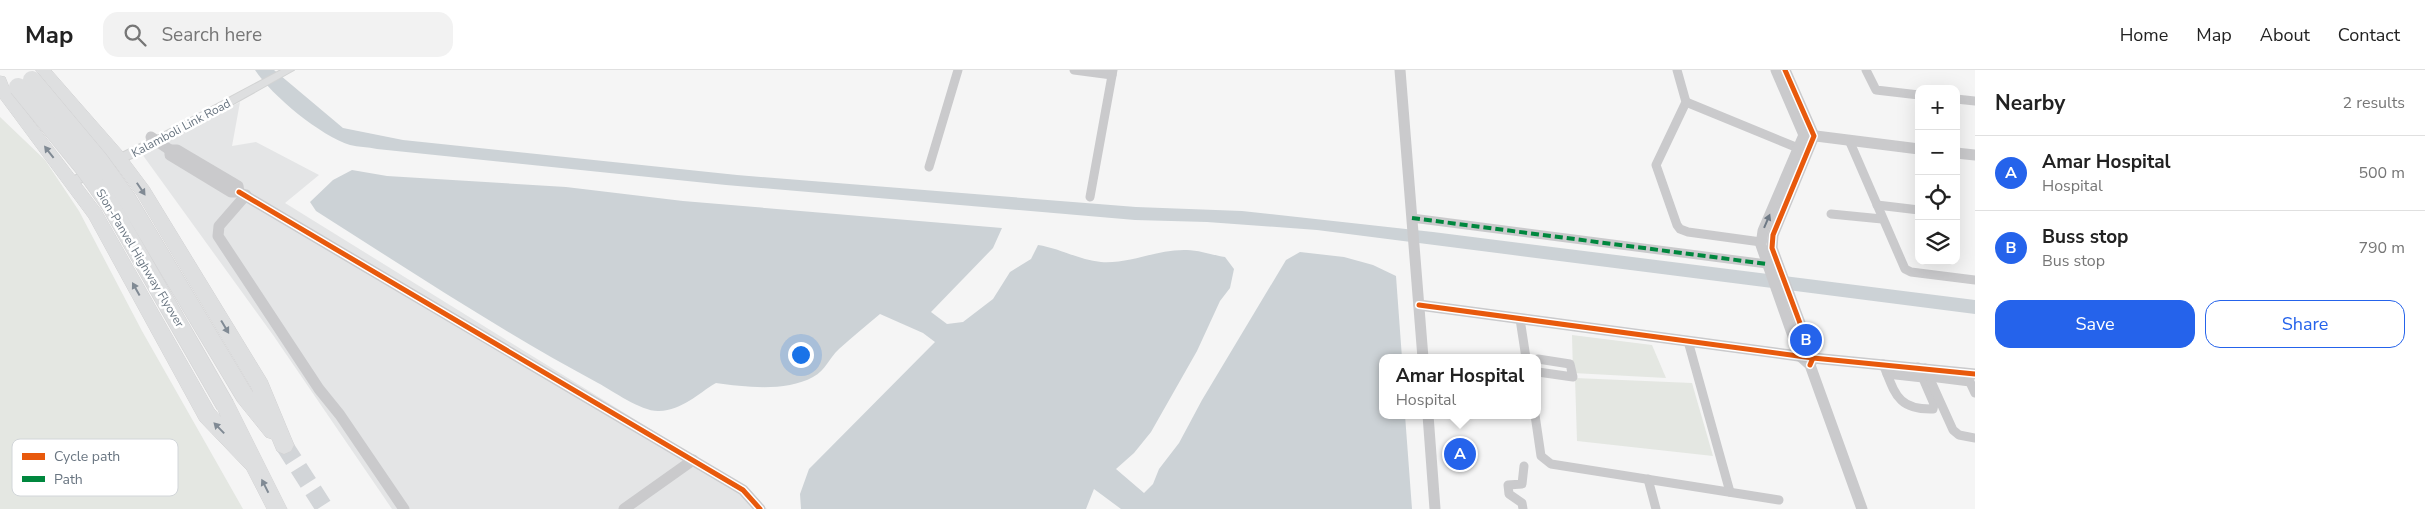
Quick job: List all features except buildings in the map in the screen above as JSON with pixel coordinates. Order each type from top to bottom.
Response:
[{"type":"highway","name":"Sion-Panvel Highway Flyover","points":[[2,70],[31,77],[99,160],[127,199],[244,395],[284,445],[260,386],[143,191],[118,158]]},
{"type":"highway","name":"Sion-Panvel Highway Flyover","points":[[31,77],[84,168],[111,206],[225,405],[253,463]]},
{"type":"highway","points":[[31,77],[118,158]]},
{"type":"highway","points":[[0,80],[4,93],[95,214],[207,415],[253,463],[277,509]]},
{"type":"main road","name":"Kalamboli Link Road","points":[[70,179],[118,158],[285,70]]},
{"type":"street","points":[[929,167],[958,70]]},
{"type":"street","points":[[1074,70],[1113,72],[1090,197]]},
{"type":"street","points":[[1400,70],[1423,354]]},
{"type":"street","points":[[1677,70],[1686,102],[1656,165],[1677,225],[1688,232],[1766,249]]},
{"type":"street","points":[[1776,70],[1809,136]]},
{"type":"street","points":[[1766,249],[1771,241],[1809,136],[1785,70]]},
{"type":"street","points":[[1866,70],[1876,90],[1915,95]]},
{"type":"street","points":[[1960,99],[1975,101]]},
{"type":"street","points":[[1686,102],[1798,148]]},
{"type":"street","points":[[1809,136],[1915,148]]},
{"type":"street","points":[[1809,136],[1798,148],[1763,231],[1771,267],[1808,360],[1862,509]]},
{"type":"street","points":[[154,139],[170,150],[177,150],[222,176],[238,186],[243,194],[743,490],[760,509]]},
{"type":"street","points":[[1849,140],[1882,219],[1906,269],[1910,272],[1975,280]]},
{"type":"street","points":[[1960,153],[1975,155]]},
{"type":"street","points":[[243,194],[219,226],[218,236],[318,390],[340,415],[404,509]]},
{"type":"street","points":[[1877,205],[1915,210]]},
{"type":"street","points":[[1831,214],[1882,219]]},
{"type":"street","points":[[1412,220],[1771,267]]},
{"type":"street","points":[[1419,305],[1688,341],[1808,360],[1970,376],[1975,393]]},
{"type":"street","points":[[1520,319],[1531,354]]},
{"type":"street","points":[[1688,341],[1730,492]]},
{"type":"street","points":[[1541,359],[1570,364],[1573,377],[1541,372]]},
{"type":"street","points":[[1885,369],[1902,404],[1933,409],[1934,404],[1924,372]]},
{"type":"street","points":[[1924,372],[1953,430],[1959,435],[1975,438]]},
{"type":"street","points":[[1428,419],[1435,509]]},
{"type":"street","points":[[1536,419],[1541,456],[1545,461],[1779,500]]},
{"type":"street","points":[[624,509],[693,460]]},
{"type":"street","points":[[1523,509],[1522,503],[1509,494],[1507,487],[1508,485],[1522,484],[1524,466]]},
{"type":"street","points":[[1648,479],[1656,509]]},
{"type":"shaded area","points":[[255,70],[274,70],[343,128],[403,140],[737,175],[1136,207],[1242,211],[1433,232],[1975,300],[1975,314],[1317,230],[1207,222],[1135,220],[726,185],[377,149],[350,145],[325,133],[285,103]]},
{"type":"shaded area","points":[[240,102],[232,146],[256,142],[319,175],[285,203],[741,485],[767,509],[392,509],[273,335],[142,154]]},
{"type":"shaded area","points":[[0,117],[45,160],[79,211],[142,331],[243,509],[0,509]]},
{"type":"shaded area","points":[[352,170],[387,176],[566,187],[683,201],[1002,228],[993,248],[931,312],[947,324],[963,322],[993,299],[1010,272],[1031,259],[1038,245],[1101,262],[1122,261],[1163,252],[1184,250],[1199,251],[1225,257],[1234,269],[1230,288],[1220,301],[1197,351],[1151,432],[1134,453],[1116,469],[1144,493],[1153,484],[1159,469],[1179,443],[1202,400],[1286,260],[1300,252],[1344,257],[1373,265],[1396,276],[1402,354],[1379,354],[1379,419],[1405,419],[1412,509],[1121,509],[1094,489],[1086,509],[801,509],[800,494],[809,469],[935,342],[923,333],[880,314],[839,349],[821,371],[802,382],[778,387],[716,383],[683,405],[675,408],[659,411],[644,408],[604,387],[491,321],[316,211],[310,202],[333,180]]},
{"type":"shaded area","points":[[1572,335],[1652,345],[1666,378],[1573,373]]},
{"type":"shaded area","points":[[1575,378],[1692,383],[1713,456],[1577,441]]},
{"type":"tunnel","points":[[284,445],[325,509]]},
{"type":"marked path","points":[[1412,218],[1767,264]]},
{"type":"cycle path","points":[[1785,70],[1814,136],[1773,235],[1772,248],[1813,358],[1810,365]]},
{"type":"cycle path","points":[[239,192],[743,490],[760,509]]},
{"type":"cycle path","points":[[1419,305],[1813,358],[1975,374]]},
{"type":"place","name":"Buss stop","points":[[1806,340]]},
{"type":"place","name":"Amar Hospital","points":[[1460,454]]}]
